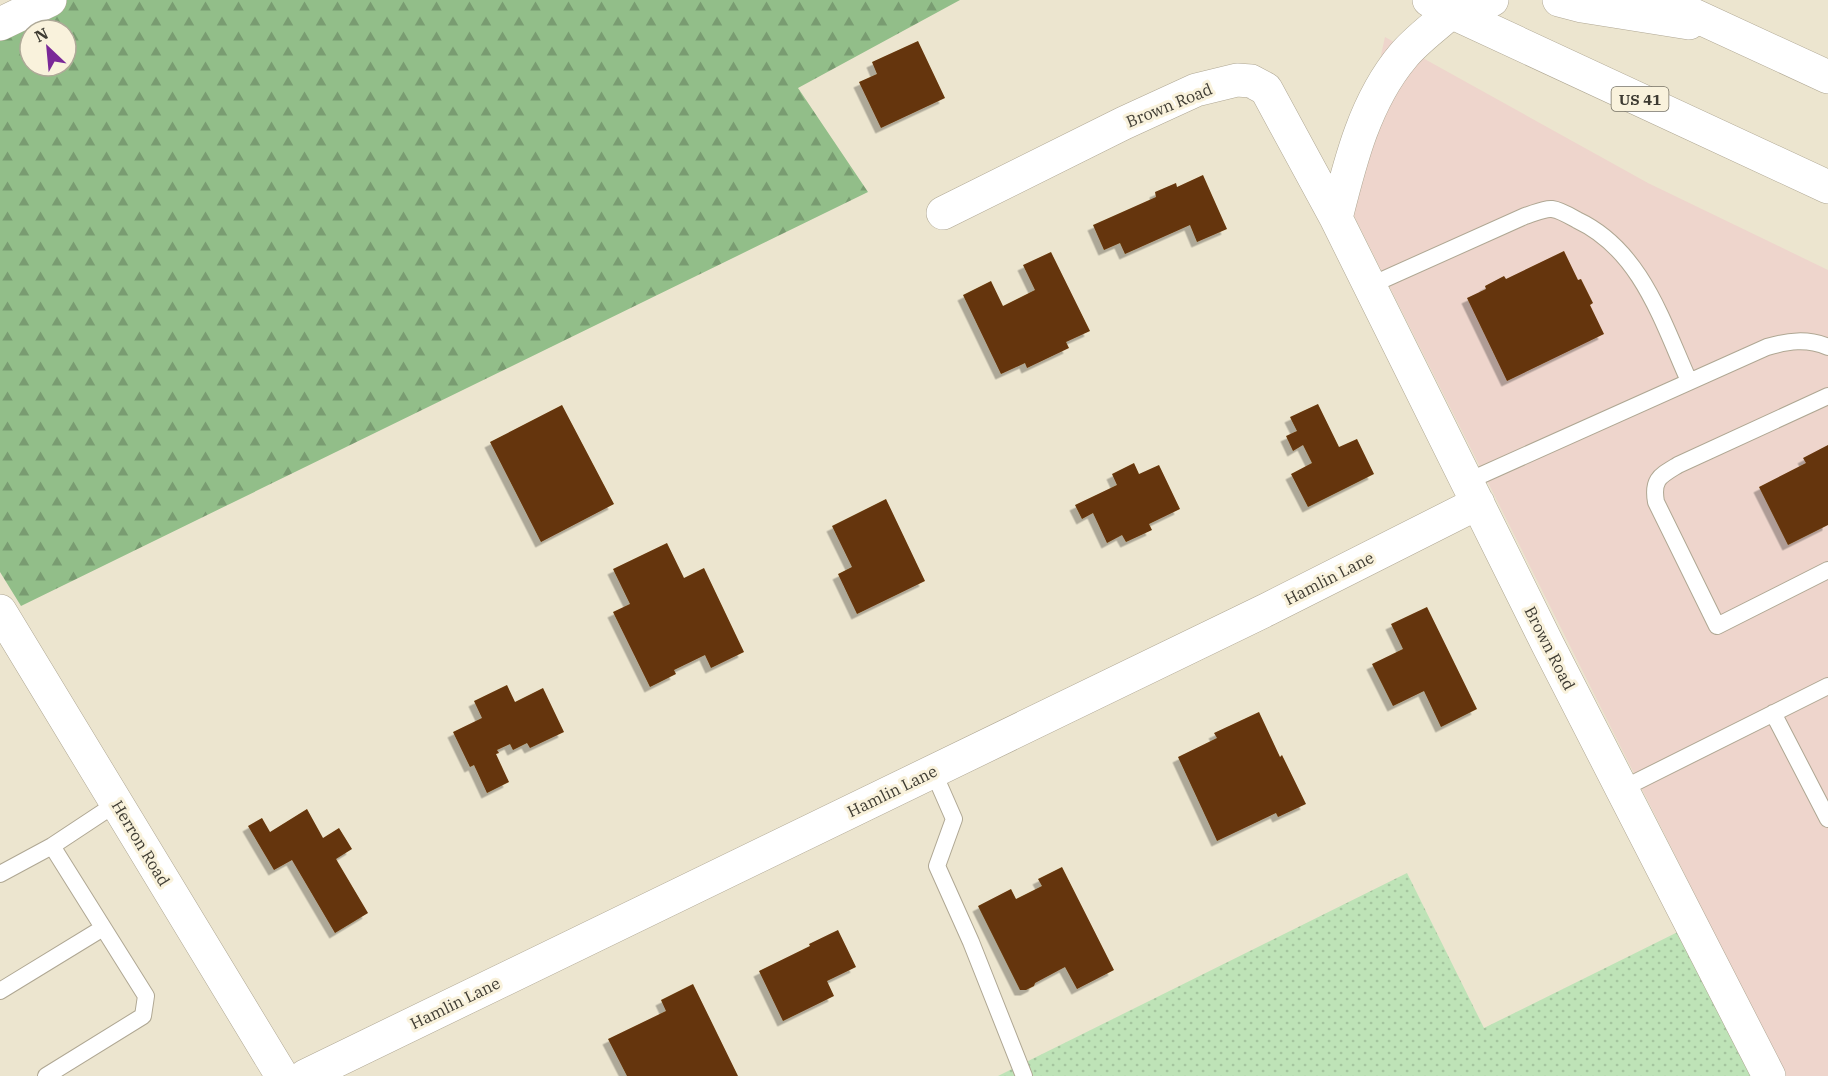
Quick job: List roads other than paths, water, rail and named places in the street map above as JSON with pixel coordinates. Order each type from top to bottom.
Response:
[{"type":"street","points":[[0,24],[50,0]]},
{"type":"street","points":[[1336,218],[1347,173],[1373,102],[1403,55],[1440,6],[1492,0]]},
{"type":"street","points":[[1559,0],[1582,6],[1721,28]]},
{"type":"street","points":[[1661,0],[1828,77]]},
{"type":"street","name":"US 41","points":[[1440,6],[1828,187]]},
{"type":"street","name":"Brown Road","points":[[943,213],[1197,90],[1237,80],[1251,81],[1266,89],[1336,218],[1548,645],[1769,1076]]},
{"type":"street","name":"Hamlin Lane","points":[[305,1076],[1268,609],[1472,493]]},
{"type":"street","name":"Herron Road","points":[[0,611],[282,1076]]},
{"type":"lane","points":[[1369,286],[1525,216],[1550,209],[1594,227],[1632,264],[1645,285],[1689,381]]},
{"type":"lane","points":[[1472,493],[1689,381],[1767,346],[1793,340],[1828,347]]},
{"type":"lane","points":[[1828,396],[1678,465],[1660,476],[1654,488],[1656,502],[1717,626],[1828,570]]},
{"type":"lane","points":[[1622,789],[1828,686]]},
{"type":"lane","points":[[1773,713],[1828,819]]},
{"type":"lane","points":[[933,771],[954,819],[937,866],[971,942],[1024,1076]]},
{"type":"lane","points":[[0,874],[52,846],[117,803]]},
{"type":"lane","points":[[46,1076],[142,1016],[146,996],[52,846]]},
{"type":"lane","points":[[0,991],[103,928]]}]
